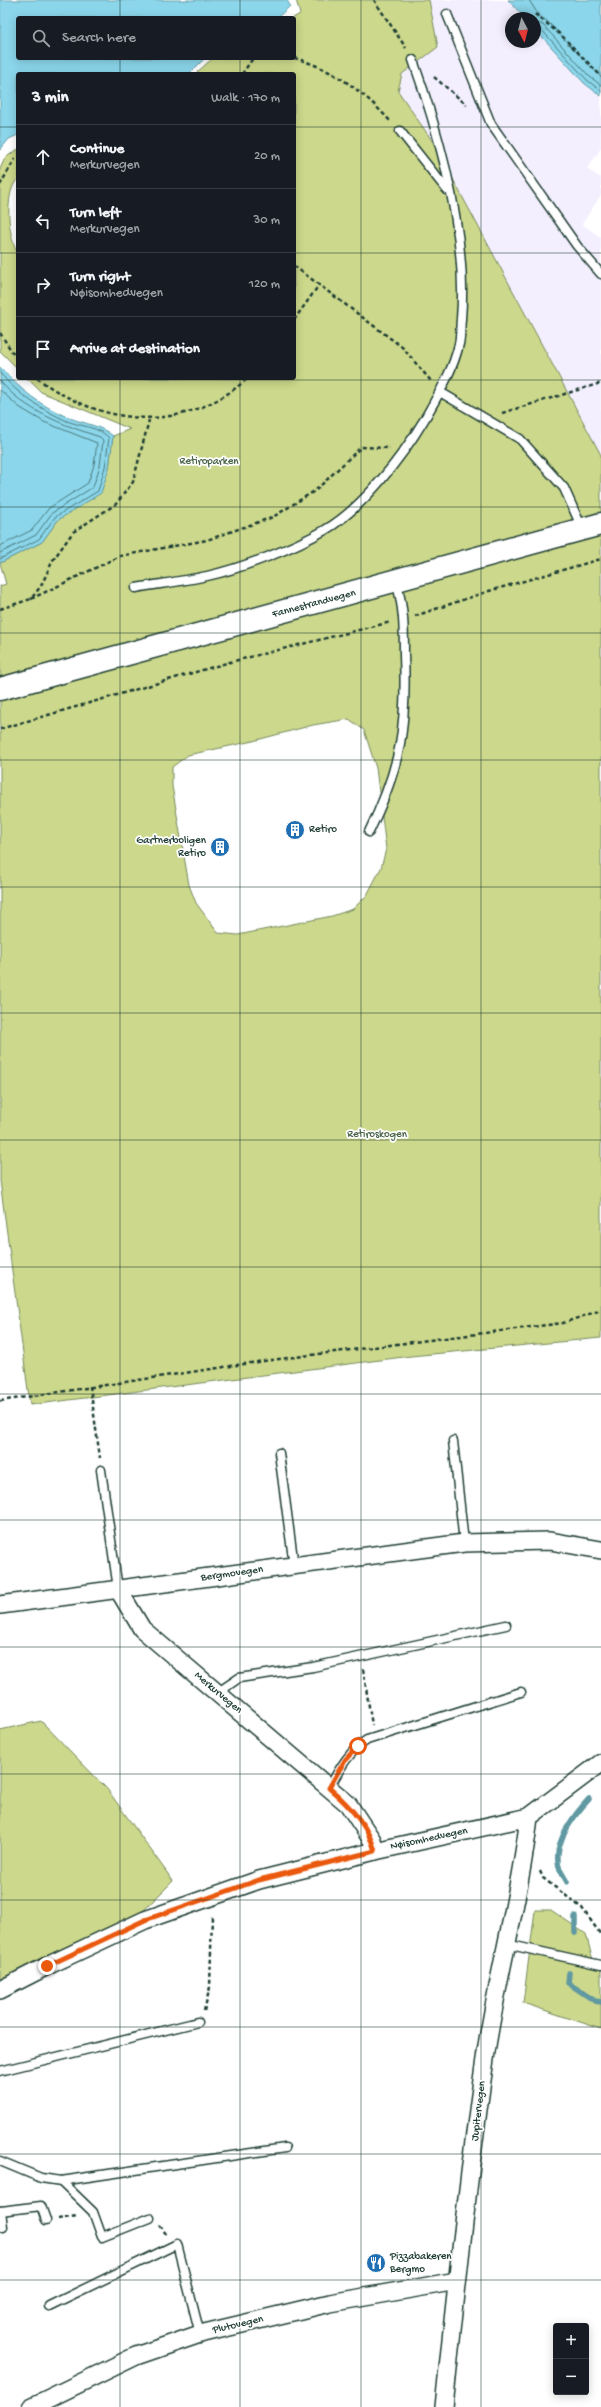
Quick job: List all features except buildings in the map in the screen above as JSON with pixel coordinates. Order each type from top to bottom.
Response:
[{"type":"highway","name":"Fannestrandvegen","points":[[0,693],[26,684],[592,526]]},
{"type":"highway","name":"Fannestrandvegen","points":[[0,689],[26,684]]},
{"type":"street","name":"Bergmovegen","points":[[0,1605],[464,1543],[550,1541],[601,1550]]},
{"type":"street","name":"Merkurvegen","points":[[118,1589],[142,1629],[348,1804],[372,1840],[375,1851]]},
{"type":"street","name":"Nøisomhedvegen","points":[[0,1990],[145,1920],[259,1880],[375,1851],[529,1817],[601,1763]]},
{"type":"street","name":"Jupitervegen","points":[[444,2407],[457,2281],[486,2051],[524,1856],[529,1817]]},
{"type":"street","name":"Plutovegen","points":[[31,2407],[48,2403],[136,2356],[200,2334],[330,2303],[457,2281]]},
{"type":"lane","points":[[447,14],[491,124],[577,246],[601,274]]},
{"type":"lane","points":[[136,588],[209,576],[268,556],[326,529],[364,498],[408,448],[440,392],[459,345],[463,286],[461,252],[450,192],[428,103],[414,60]]},
{"type":"lane","points":[[400,132],[450,192]]},
{"type":"lane","points":[[440,392],[520,439],[564,488],[592,526]]},
{"type":"lane","points":[[369,832],[390,785],[402,738],[405,703],[403,619],[396,581]]},
{"type":"lane","points":[[453,1441],[464,1543]]},
{"type":"lane","points":[[279,1453],[294,1566]]},
{"type":"lane","points":[[101,1470],[118,1589]]},
{"type":"lane","points":[[217,1693],[239,1678],[359,1657],[506,1625]]},
{"type":"lane","points":[[329,1788],[349,1755],[358,1746],[374,1738],[521,1692]]},
{"type":"lane","points":[[506,1944],[601,1965]]},
{"type":"lane","points":[[0,2071],[198,2022]]},
{"type":"lane","points":[[0,2162],[41,2178],[61,2181],[285,2148]]},
{"type":"lane","points":[[61,2181],[93,2212],[102,2237],[150,2218]]},
{"type":"lane","points":[[3,2227],[0,2211],[41,2206],[46,2220]]},
{"type":"lane","points":[[49,2306],[177,2244],[200,2334]]},
{"type":"path","points":[[541,19],[561,35],[601,76]]},
{"type":"path","points":[[296,59],[344,79],[372,101],[400,132]]},
{"type":"path","points":[[243,72],[252,60]]},
{"type":"path","points":[[0,185],[16,159]]},
{"type":"path","points":[[296,268],[402,347],[440,392]]},
{"type":"path","points":[[296,317],[319,285]]},
{"type":"path","points":[[0,333],[16,358]]},
{"type":"path","points":[[40,380],[55,392],[94,410],[149,420],[194,411],[230,394],[246,380]]},
{"type":"path","points":[[485,418],[601,383]]},
{"type":"path","points":[[31,599],[41,586],[52,560],[73,532],[116,504],[133,482],[149,420]]},
{"type":"path","points":[[0,609],[31,599],[120,556],[208,540],[273,517],[316,490],[361,447],[408,448]]},
{"type":"path","points":[[0,729],[230,662],[403,619],[489,591],[601,559]]},
{"type":"path","points":[[0,1401],[90,1386],[264,1361],[563,1323],[601,1310]]},
{"type":"path","points":[[90,1386],[101,1470]]},
{"type":"path","points":[[359,1657],[374,1738]]},
{"type":"path","points":[[538,1866],[543,1878],[582,1908],[601,1935]]},
{"type":"path","points":[[198,2022],[206,2008],[210,1987],[213,1907]]},
{"type":"path","points":[[150,2218],[163,2227],[172,2247]]},
{"type":"shaded area","points":[[429,0],[508,0],[519,12],[505,12],[505,48],[541,48],[541,36],[584,83],[601,96],[601,148],[587,169],[601,178],[601,195],[582,224],[601,238],[601,455],[433,142],[397,91],[402,74],[438,47]]},
{"type":"green space","name":"Retiroskogen","points":[[296,0],[429,0],[438,47],[402,74],[398,91],[433,142],[601,455],[601,1338],[411,1356],[30,1405],[0,1181],[0,586],[6,584],[0,563],[42,542],[58,520],[77,507],[109,468],[113,436],[130,429],[41,392],[29,380],[296,380],[296,72],[197,72],[211,60],[296,60],[296,16],[300,14]],"holes":[[[349,719],[364,730],[376,768],[386,849],[381,868],[367,895],[353,909],[332,916],[238,935],[218,933],[196,903],[189,885],[172,786],[172,767],[188,755],[253,741],[313,725]]]},
{"type":"green space","points":[[16,150],[16,181],[10,196],[9,222],[12,239],[16,249],[16,367],[0,351],[0,169],[5,158]]},
{"type":"green space","points":[[41,1721],[107,1789],[173,1881],[142,1912],[33,1962],[0,1984],[0,1730]]},
{"type":"green space","points":[[535,1910],[551,1910],[586,1934],[592,1957],[601,1965],[601,2029],[523,2003]]},
{"type":"water","points":[[0,0],[287,0],[290,6],[279,16],[16,16],[16,60],[203,60],[191,72],[16,72],[16,136],[9,139],[0,150]]},
{"type":"water","points":[[508,0],[601,0],[601,96],[584,83],[541,36],[541,12],[519,12]]},
{"type":"water","points":[[0,367],[15,383],[41,403],[60,414],[103,429],[113,436],[109,468],[101,493],[58,520],[42,542],[0,563]]},
{"type":"waterway","points":[[567,1882],[558,1865],[560,1845],[572,1820],[589,1799]]},
{"type":"waterway","points":[[575,1917],[575,1933]]},
{"type":"waterway","points":[[569,1973],[568,1983],[595,2001],[601,2002]]},
{"type":"place","name":"Retiro","points":[[295,830]]},
{"type":"place","name":"Gartnerboligen Retiro","points":[[220,847]]},
{"type":"place","name":"Pizzabakeren Bergmo","points":[[376,2263]]},
{"type":"route","points":[[47,1966],[145,1920],[259,1880],[375,1851],[372,1840],[348,1804],[329,1788],[345,1760],[358,1746]]},
{"type":"park label","name":"Retiroparken","points":[[209,462]]}]
